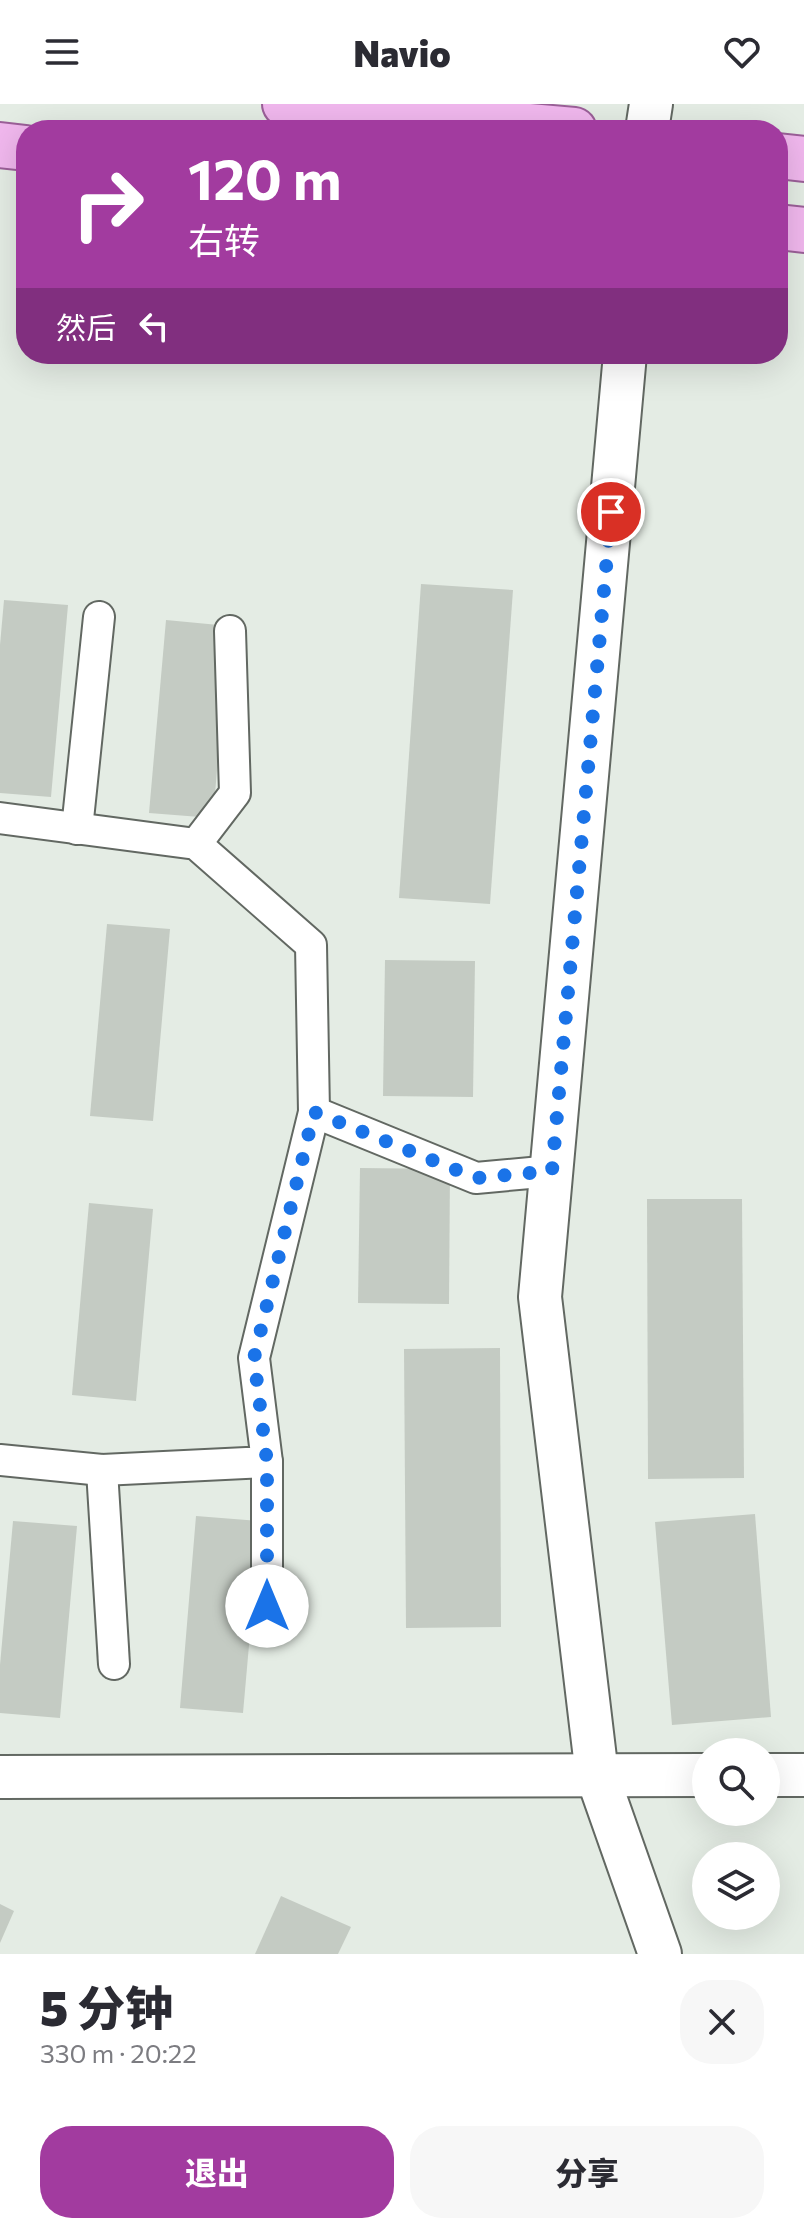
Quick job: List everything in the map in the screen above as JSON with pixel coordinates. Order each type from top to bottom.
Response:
[{"type":"main road","points":[[285,104],[463,120]]},
{"type":"street","points":[[624,364],[540,1297],[597,1775],[660,1954]]},
{"type":"street","points":[[77,829],[99,617]]},
{"type":"street","points":[[196,844],[235,793],[230,631]]},
{"type":"street","points":[[0,818],[196,844],[311,945],[314,1112],[254,1358],[267,1462],[267,1606]]},
{"type":"street","points":[[314,1112],[476,1178],[552,1171]]},
{"type":"street","points":[[0,1460],[102,1470],[267,1462]]},
{"type":"street","points":[[102,1470],[114,1664]]},
{"type":"street","points":[[0,1777],[692,1775]]},
{"type":"street","points":[[780,1775],[804,1775]]},
{"type":"building","points":[[421,584],[513,590],[490,904],[399,898]]},
{"type":"building","points":[[4,600],[68,605],[51,797],[0,793],[0,645]]},
{"type":"building","points":[[166,620],[229,626],[213,818],[149,813]]},
{"type":"building","points":[[107,924],[170,929],[153,1121],[90,1116]]},
{"type":"building","points":[[385,960],[475,961],[473,1097],[383,1096]]},
{"type":"building","points":[[360,1168],[450,1169],[449,1304],[358,1303]]},
{"type":"building","points":[[647,1199],[742,1199],[744,1478],[648,1479]]},
{"type":"building","points":[[89,1203],[153,1209],[136,1401],[72,1395]]},
{"type":"building","points":[[500,1348],[501,1627],[406,1628],[404,1349]]},
{"type":"building","points":[[755,1514],[771,1717],[672,1725],[655,1522]]},
{"type":"building","points":[[196,1516],[260,1521],[243,1713],[180,1708]]},
{"type":"building","points":[[13,1521],[77,1526],[60,1718],[0,1713],[0,1665]]},
{"type":"building","points":[[281,1896],[351,1927],[338,1954],[255,1954]]},
{"type":"building","points":[[0,1904],[14,1911],[0,1943]]},
{"type":"route","points":[[267,1606],[267,1462],[254,1358],[314,1112],[476,1178],[552,1171],[611,512]]}]
